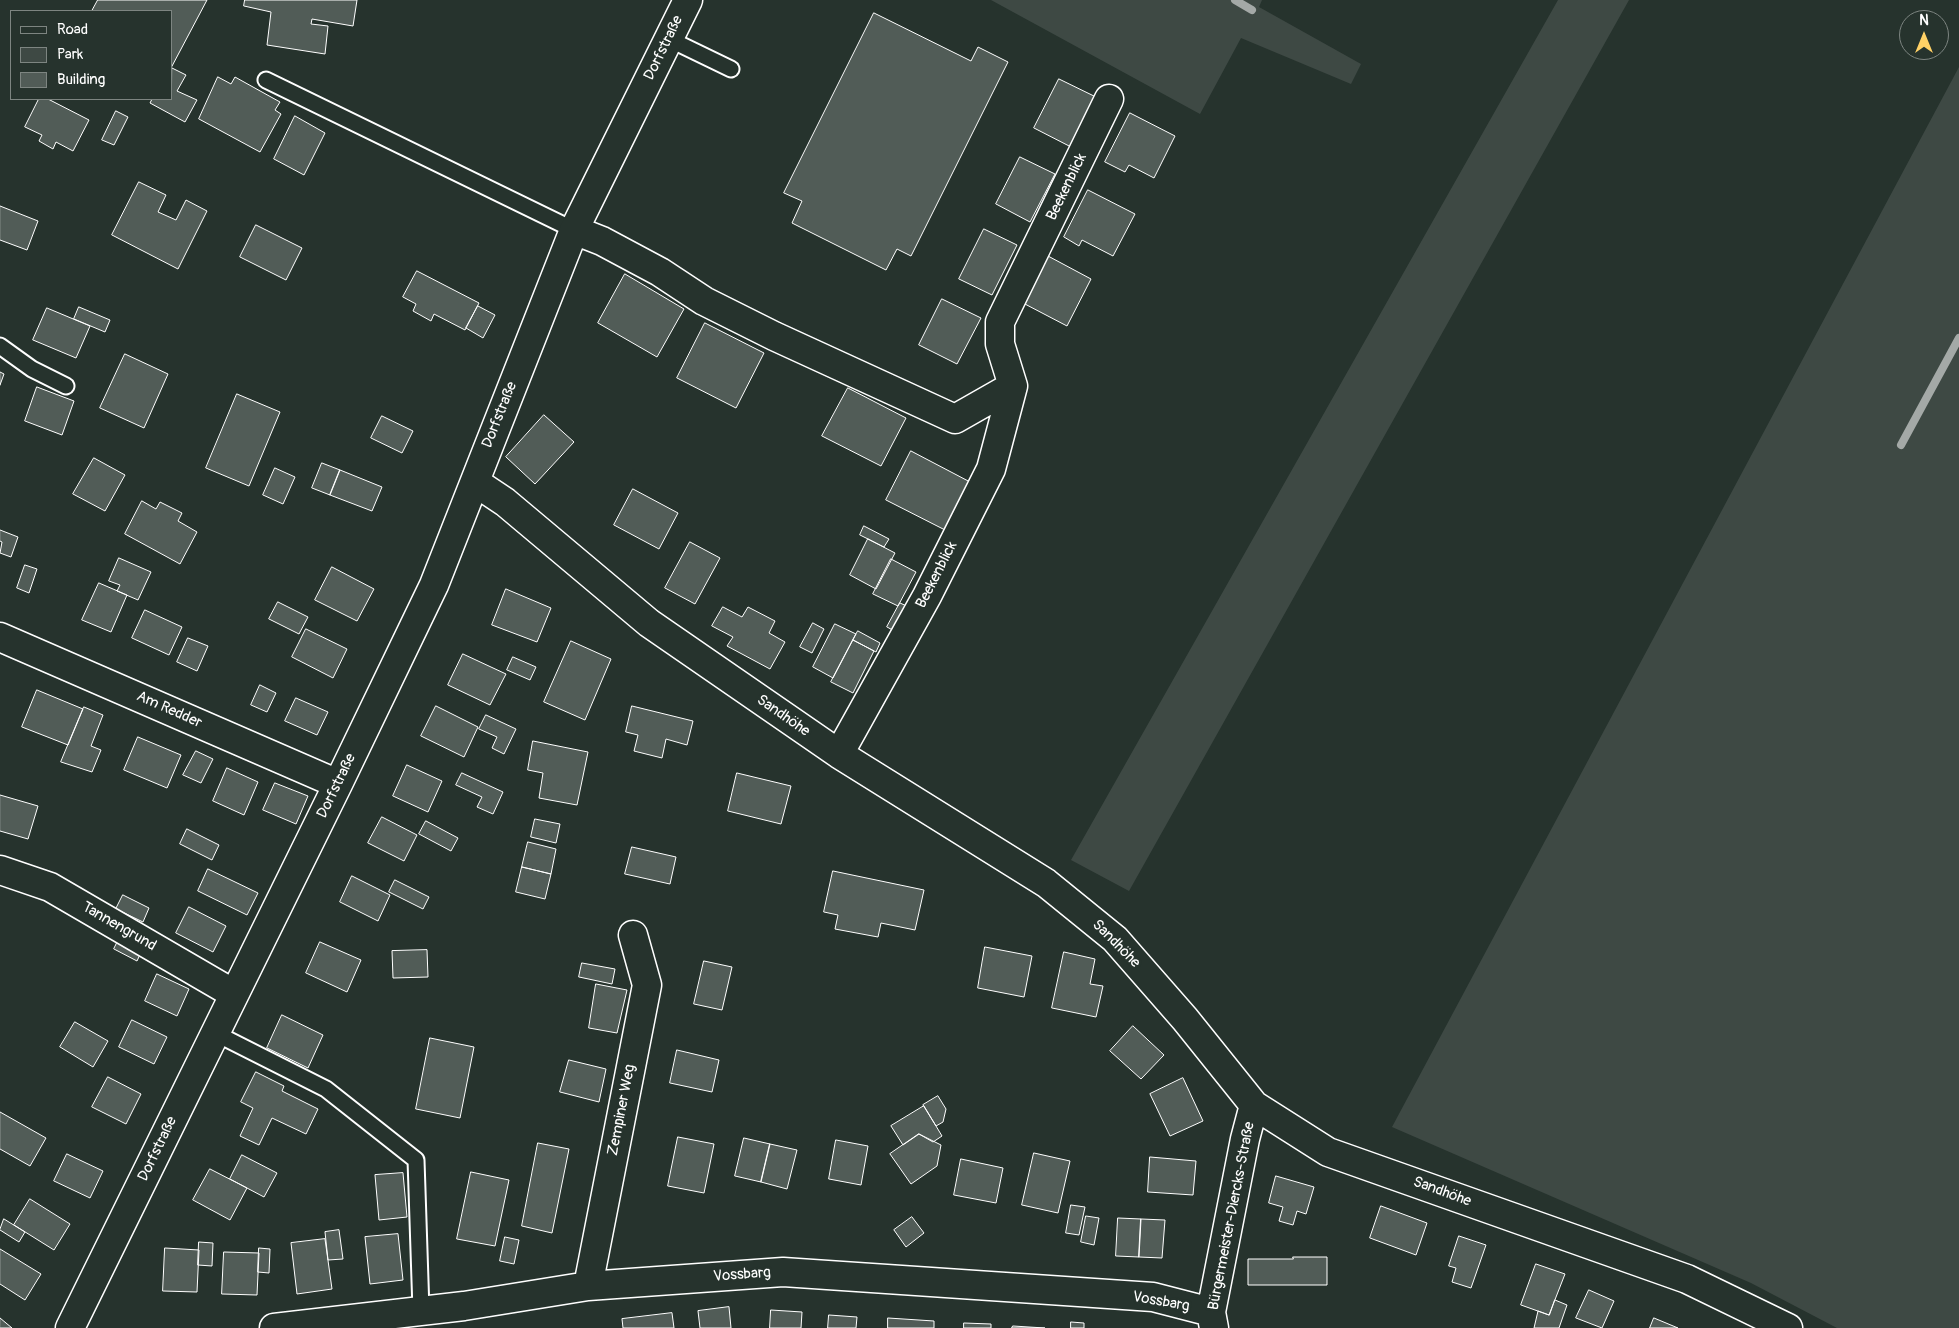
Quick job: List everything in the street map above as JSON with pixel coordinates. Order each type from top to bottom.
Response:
[{"type":"street","name":"Dorfstraße","points":[[70,1328],[434,585],[574,230],[688,0]]},
{"type":"street","name":"Beekenblick","points":[[839,754],[927,596],[991,469],[1013,386],[1000,344],[1000,322],[1109,99]]},
{"type":"street","points":[[574,230],[602,242],[660,272],[704,301],[774,336],[954,418],[1013,386]]},
{"type":"street","name":"Sandhöhe","points":[[475,482],[505,502],[649,623],[839,754],[1046,882],[1115,939],[1185,1019],[1254,1105],[1328,1152],[1687,1279],[1773,1325]]},
{"type":"street","name":"Am Redder","points":[[0,637],[338,784]]},
{"type":"street","name":"Tannengrund","points":[[0,870],[50,886],[234,994]]},
{"type":"street","name":"Zempiner Weg","points":[[588,1286],[647,985],[633,936]]},
{"type":"street","name":"Bürgermeister-Diercks-Straße","points":[[1213,1320],[1245,1139],[1254,1105]]},
{"type":"street","name":"Vossbarg","points":[[274,1328],[421,1311],[588,1286],[783,1272],[1154,1297],[1213,1320]]},
{"type":"lane","points":[[669,39],[731,69]]},
{"type":"lane","points":[[266,80],[574,230]]},
{"type":"lane","points":[[0,346],[32,369],[66,386]]},
{"type":"lane","points":[[215,1033],[326,1090],[416,1160],[421,1311]]},
{"type":"green space","points":[[991,0],[1262,0],[1259,7],[1361,64],[1351,84],[1241,38],[1200,114]]},
{"type":"green space","points":[[1558,0],[1629,0],[1129,891],[1071,860]]},
{"type":"green space","points":[[1959,67],[1959,1328],[1837,1328],[1751,1283],[1392,1127]]},
{"type":"building","points":[[98,0],[207,0],[172,66],[172,10],[93,10]]},
{"type":"building","points":[[245,0],[357,0],[353,26],[312,19],[311,24],[328,26],[325,54],[267,45],[271,12],[244,6]]},
{"type":"building","points":[[874,13],[971,61],[978,47],[1008,62],[911,256],[897,249],[886,270],[792,223],[802,201],[784,193]]},
{"type":"building","points":[[172,68],[186,75],[177,91],[197,100],[185,122],[150,103],[152,100],[172,100]]},
{"type":"building","points":[[218,77],[231,84],[235,77],[280,102],[275,110],[281,114],[260,152],[199,119]]},
{"type":"building","points":[[1059,79],[1098,98],[1073,148],[1034,128]]},
{"type":"building","points":[[38,100],[50,100],[89,120],[73,151],[56,142],[53,149],[39,141],[42,135],[25,127]]},
{"type":"building","points":[[116,111],[128,117],[114,145],[102,140]]},
{"type":"building","points":[[1130,113],[1175,136],[1154,178],[1129,165],[1125,172],[1105,162]]},
{"type":"building","points":[[295,116],[325,133],[304,175],[274,159]]},
{"type":"building","points":[[1020,157],[1055,174],[1030,222],[996,204]]},
{"type":"building","points":[[139,182],[166,195],[158,212],[176,220],[186,200],[207,211],[178,269],[112,235]]},
{"type":"building","points":[[1088,190],[1135,214],[1113,256],[1082,240],[1079,246],[1064,237]]},
{"type":"building","points":[[0,206],[38,221],[27,250],[0,240]]},
{"type":"building","points":[[256,225],[302,248],[286,280],[240,257]]},
{"type":"building","points":[[984,229],[1017,245],[992,295],[959,279]]},
{"type":"building","points":[[1048,256],[1091,279],[1067,326],[1023,303]]},
{"type":"building","points":[[417,271],[479,303],[465,330],[434,314],[431,321],[413,311],[416,304],[403,297]]},
{"type":"building","points":[[625,274],[684,309],[657,357],[598,323]]},
{"type":"building","points":[[942,299],[981,318],[957,364],[919,345]]},
{"type":"building","points":[[478,306],[495,315],[483,338],[466,328]]},
{"type":"building","points":[[79,307],[110,320],[105,332],[74,319]]},
{"type":"building","points":[[47,308],[90,326],[76,358],[33,340]]},
{"type":"building","points":[[705,323],[764,353],[736,408],[677,378]]},
{"type":"building","points":[[125,354],[168,374],[144,428],[100,408]]},
{"type":"building","points":[[0,372],[4,374],[0,385]]},
{"type":"building","points":[[37,387],[74,401],[62,435],[25,421]]},
{"type":"building","points":[[848,388],[906,418],[881,466],[822,436]]},
{"type":"building","points":[[237,394],[280,412],[249,486],[206,468]]},
{"type":"building","points":[[544,415],[574,442],[535,484],[506,457]]},
{"type":"building","points":[[382,416],[413,431],[402,453],[371,438]]},
{"type":"building","points":[[911,451],[972,483],[947,531],[886,500]]},
{"type":"building","points":[[94,458],[125,475],[105,511],[73,494]]},
{"type":"building","points":[[322,463],[340,470],[330,495],[312,488]]},
{"type":"building","points":[[275,468],[295,477],[283,504],[263,495]]},
{"type":"building","points":[[340,470],[382,487],[372,511],[330,495]]},
{"type":"building","points":[[633,489],[678,513],[659,549],[614,525]]},
{"type":"building","points":[[142,501],[156,509],[160,502],[182,513],[178,521],[197,532],[180,564],[125,534]]},
{"type":"building","points":[[864,526],[889,539],[884,547],[860,535]]},
{"type":"building","points":[[0,530],[18,537],[11,557],[0,553],[2,542],[0,541]]},
{"type":"building","points":[[868,539],[895,553],[876,589],[850,575]]},
{"type":"building","points":[[690,542],[720,558],[695,604],[665,588]]},
{"type":"building","points":[[119,558],[151,572],[138,600],[117,591],[120,585],[109,581]]},
{"type":"building","points":[[891,559],[916,572],[898,606],[873,594]]},
{"type":"building","points":[[25,565],[37,569],[29,593],[17,588]]},
{"type":"building","points":[[332,567],[374,589],[357,621],[315,600]]},
{"type":"building","points":[[99,583],[127,595],[111,632],[82,620]]},
{"type":"building","points":[[506,589],[551,608],[537,642],[492,625]]},
{"type":"building","points":[[278,602],[308,617],[299,634],[269,619]]},
{"type":"building","points":[[900,603],[911,608],[898,633],[887,627]]},
{"type":"building","points":[[723,607],[742,617],[748,607],[775,621],[769,633],[785,642],[770,669],[727,646],[733,637],[712,626]]},
{"type":"building","points":[[145,610],[182,627],[169,655],[132,638]]},
{"type":"building","points":[[813,623],[824,629],[812,653],[800,647]]},
{"type":"building","points":[[835,624],[856,634],[833,678],[813,667]]},
{"type":"building","points":[[306,629],[347,649],[333,678],[292,657]]},
{"type":"building","points":[[858,631],[880,643],[876,652],[853,640]]},
{"type":"building","points":[[188,638],[208,646],[197,671],[177,662]]},
{"type":"building","points":[[853,640],[874,651],[853,693],[831,682]]},
{"type":"building","points":[[571,641],[611,659],[585,720],[544,702]]},
{"type":"building","points":[[463,654],[506,674],[490,705],[448,685]]},
{"type":"building","points":[[513,657],[536,667],[530,680],[507,670]]},
{"type":"building","points":[[260,685],[276,693],[267,712],[251,705]]},
{"type":"building","points":[[37,690],[83,709],[68,745],[22,727]]},
{"type":"building","points":[[296,698],[328,712],[317,735],[285,721]]},
{"type":"building","points":[[436,706],[478,727],[464,757],[421,736]]},
{"type":"building","points":[[632,706],[693,721],[687,745],[666,739],[662,758],[634,751],[638,735],[626,732]]},
{"type":"building","points":[[84,707],[103,715],[91,746],[101,750],[92,772],[61,762]]},
{"type":"building","points":[[486,715],[516,729],[504,754],[492,748],[497,737],[479,729]]},
{"type":"building","points":[[138,737],[181,755],[167,788],[124,770]]},
{"type":"building","points":[[533,741],[588,752],[577,805],[539,798],[543,773],[528,770]]},
{"type":"building","points":[[196,751],[213,759],[201,783],[183,775]]},
{"type":"building","points":[[407,765],[442,781],[428,812],[393,796]]},
{"type":"building","points":[[227,768],[258,782],[244,815],[213,801]]},
{"type":"building","points":[[462,773],[503,792],[493,814],[477,807],[482,797],[456,785]]},
{"type":"building","points":[[737,773],[791,786],[781,824],[728,811]]},
{"type":"building","points":[[275,783],[308,796],[296,824],[263,810]]},
{"type":"building","points":[[0,795],[38,806],[28,839],[0,831]]},
{"type":"building","points":[[382,817],[417,835],[404,861],[368,843]]},
{"type":"building","points":[[535,819],[560,824],[556,843],[531,837]]},
{"type":"building","points":[[426,821],[458,838],[451,851],[419,834]]},
{"type":"building","points":[[187,829],[219,845],[212,860],[180,844]]},
{"type":"building","points":[[528,842],[556,849],[551,874],[522,867]]},
{"type":"building","points":[[632,847],[676,857],[670,884],[625,874]]},
{"type":"building","points":[[522,867],[551,874],[545,899],[516,892]]},
{"type":"building","points":[[208,869],[258,893],[247,915],[198,891]]},
{"type":"building","points":[[833,871],[924,890],[915,930],[881,923],[878,937],[835,929],[838,915],[824,912]]},
{"type":"building","points":[[352,876],[390,895],[378,921],[340,902]]},
{"type":"building","points":[[395,880],[429,897],[423,909],[389,892]]},
{"type":"building","points":[[123,895],[149,908],[143,922],[116,909]]},
{"type":"building","points":[[189,907],[226,926],[213,952],[176,933]]},
{"type":"building","points":[[120,937],[143,948],[137,961],[114,949]]},
{"type":"building","points":[[320,942],[361,960],[347,992],[306,973]]},
{"type":"building","points":[[985,947],[1032,956],[1024,997],[978,988]]},
{"type":"building","points":[[427,950],[428,977],[393,978],[392,951]]},
{"type":"building","points":[[1064,952],[1095,959],[1090,984],[1103,986],[1096,1017],[1052,1008]]},
{"type":"building","points":[[704,961],[732,967],[722,1010],[694,1004]]},
{"type":"building","points":[[582,963],[615,969],[612,984],[579,977]]},
{"type":"building","points":[[157,974],[189,989],[177,1016],[145,1001]]},
{"type":"building","points":[[596,984],[627,990],[617,1033],[589,1028]]},
{"type":"building","points":[[282,1015],[323,1035],[308,1068],[267,1048]]},
{"type":"building","points":[[132,1020],[167,1037],[154,1064],[119,1047]]},
{"type":"building","points":[[75,1022],[108,1041],[93,1067],[60,1047]]},
{"type":"building","points":[[1133,1026],[1164,1055],[1141,1079],[1110,1051]]},
{"type":"building","points":[[430,1038],[474,1047],[460,1118],[416,1109]]},
{"type":"building","points":[[677,1050],[719,1060],[712,1092],[670,1083]]},
{"type":"building","points":[[569,1060],[606,1069],[599,1102],[560,1092]]},
{"type":"building","points":[[256,1072],[284,1086],[282,1091],[318,1109],[306,1134],[272,1118],[259,1145],[240,1136],[253,1108],[241,1102]]},
{"type":"building","points":[[108,1077],[141,1094],[126,1124],[92,1107]]},
{"type":"building","points":[[1183,1078],[1203,1121],[1170,1136],[1150,1094]]},
{"type":"building","points":[[938,1096],[946,1109],[943,1122],[936,1126],[923,1105]]},
{"type":"building","points":[[924,1106],[942,1136],[933,1142],[919,1134],[903,1145],[891,1126]]},
{"type":"building","points":[[0,1112],[46,1138],[30,1166],[0,1149]]},
{"type":"building","points":[[919,1134],[941,1145],[937,1166],[911,1184],[890,1154]]},
{"type":"building","points":[[678,1137],[714,1144],[704,1193],[668,1186]]},
{"type":"building","points":[[744,1138],[770,1144],[761,1182],[735,1176]]},
{"type":"building","points":[[836,1140],[868,1146],[861,1185],[829,1179]]},
{"type":"building","points":[[538,1143],[569,1149],[552,1233],[522,1226]]},
{"type":"building","points":[[770,1144],[797,1150],[787,1189],[761,1182]]},
{"type":"building","points":[[1034,1153],[1070,1161],[1058,1213],[1022,1205]]},
{"type":"building","points":[[67,1154],[103,1171],[90,1198],[54,1181]]},
{"type":"building","points":[[242,1155],[277,1173],[264,1197],[230,1179]]},
{"type":"building","points":[[1150,1157],[1196,1161],[1193,1195],[1148,1192]]},
{"type":"building","points":[[961,1159],[1003,1168],[996,1203],[954,1195]]},
{"type":"building","points":[[210,1169],[247,1188],[230,1220],[193,1200]]},
{"type":"building","points":[[471,1172],[509,1180],[495,1246],[457,1239]]},
{"type":"building","points":[[403,1173],[407,1217],[379,1220],[375,1175]]},
{"type":"building","points":[[1276,1176],[1314,1187],[1306,1214],[1297,1211],[1293,1225],[1279,1221],[1283,1207],[1269,1203]]},
{"type":"building","points":[[30,1199],[70,1224],[54,1250],[14,1225]]},
{"type":"building","points":[[1071,1205],[1085,1207],[1079,1235],[1066,1233]]},
{"type":"building","points":[[1381,1206],[1427,1223],[1416,1255],[1370,1238]]},
{"type":"building","points":[[1086,1216],[1099,1218],[1094,1245],[1081,1242]]},
{"type":"building","points":[[912,1217],[924,1233],[906,1247],[894,1230]]},
{"type":"building","points":[[1118,1218],[1141,1219],[1139,1257],[1116,1256]]},
{"type":"building","points":[[4,1219],[25,1232],[19,1242],[0,1230]]},
{"type":"building","points":[[1141,1219],[1165,1220],[1162,1258],[1139,1257]]},
{"type":"building","points":[[339,1230],[343,1259],[328,1260],[325,1232]]},
{"type":"building","points":[[398,1234],[403,1280],[370,1284],[365,1237]]},
{"type":"building","points":[[1459,1236],[1486,1245],[1471,1288],[1452,1282],[1456,1268],[1449,1266]]},
{"type":"building","points":[[505,1237],[519,1240],[514,1264],[500,1261]]},
{"type":"building","points":[[325,1239],[332,1289],[297,1294],[291,1243]]},
{"type":"building","points":[[199,1242],[213,1243],[212,1266],[198,1265]]},
{"type":"building","points":[[165,1248],[199,1250],[197,1292],[163,1291]]},
{"type":"building","points":[[259,1248],[270,1249],[269,1273],[258,1272]]},
{"type":"building","points":[[0,1249],[41,1274],[25,1300],[0,1284]]},
{"type":"building","points":[[224,1252],[259,1253],[257,1295],[222,1294]]},
{"type":"building","points":[[1293,1257],[1327,1257],[1327,1285],[1248,1285],[1248,1259],[1293,1259]]},
{"type":"building","points":[[1536,1264],[1565,1274],[1549,1315],[1521,1305]]},
{"type":"building","points":[[1589,1290],[1614,1301],[1602,1328],[1576,1318]]},
{"type":"building","points":[[1555,1300],[1567,1305],[1559,1328],[1534,1328],[1538,1311],[1549,1315]]},
{"type":"building","points":[[729,1307],[731,1328],[700,1328],[698,1311]]},
{"type":"building","points":[[771,1310],[802,1312],[801,1328],[770,1328]]},
{"type":"building","points":[[672,1313],[674,1328],[623,1328],[622,1319]]},
{"type":"building","points":[[829,1315],[857,1317],[856,1328],[828,1328]]},
{"type":"building","points":[[0,1318],[12,1328],[0,1328]]},
{"type":"building","points":[[888,1318],[934,1321],[934,1328],[888,1328]]},
{"type":"building","points":[[1654,1318],[1678,1328],[1650,1328]]},
{"type":"building","points":[[1071,1322],[1084,1323],[1084,1328],[1071,1328]]},
{"type":"building","points":[[964,1323],[991,1324],[991,1328],[964,1328]]},
{"type":"building","points":[[1013,1326],[1045,1328],[1012,1328]]},
{"type":"waterway","points":[[1235,0],[1252,10]]},
{"type":"waterway","points":[[1901,445],[1959,338]]}]
